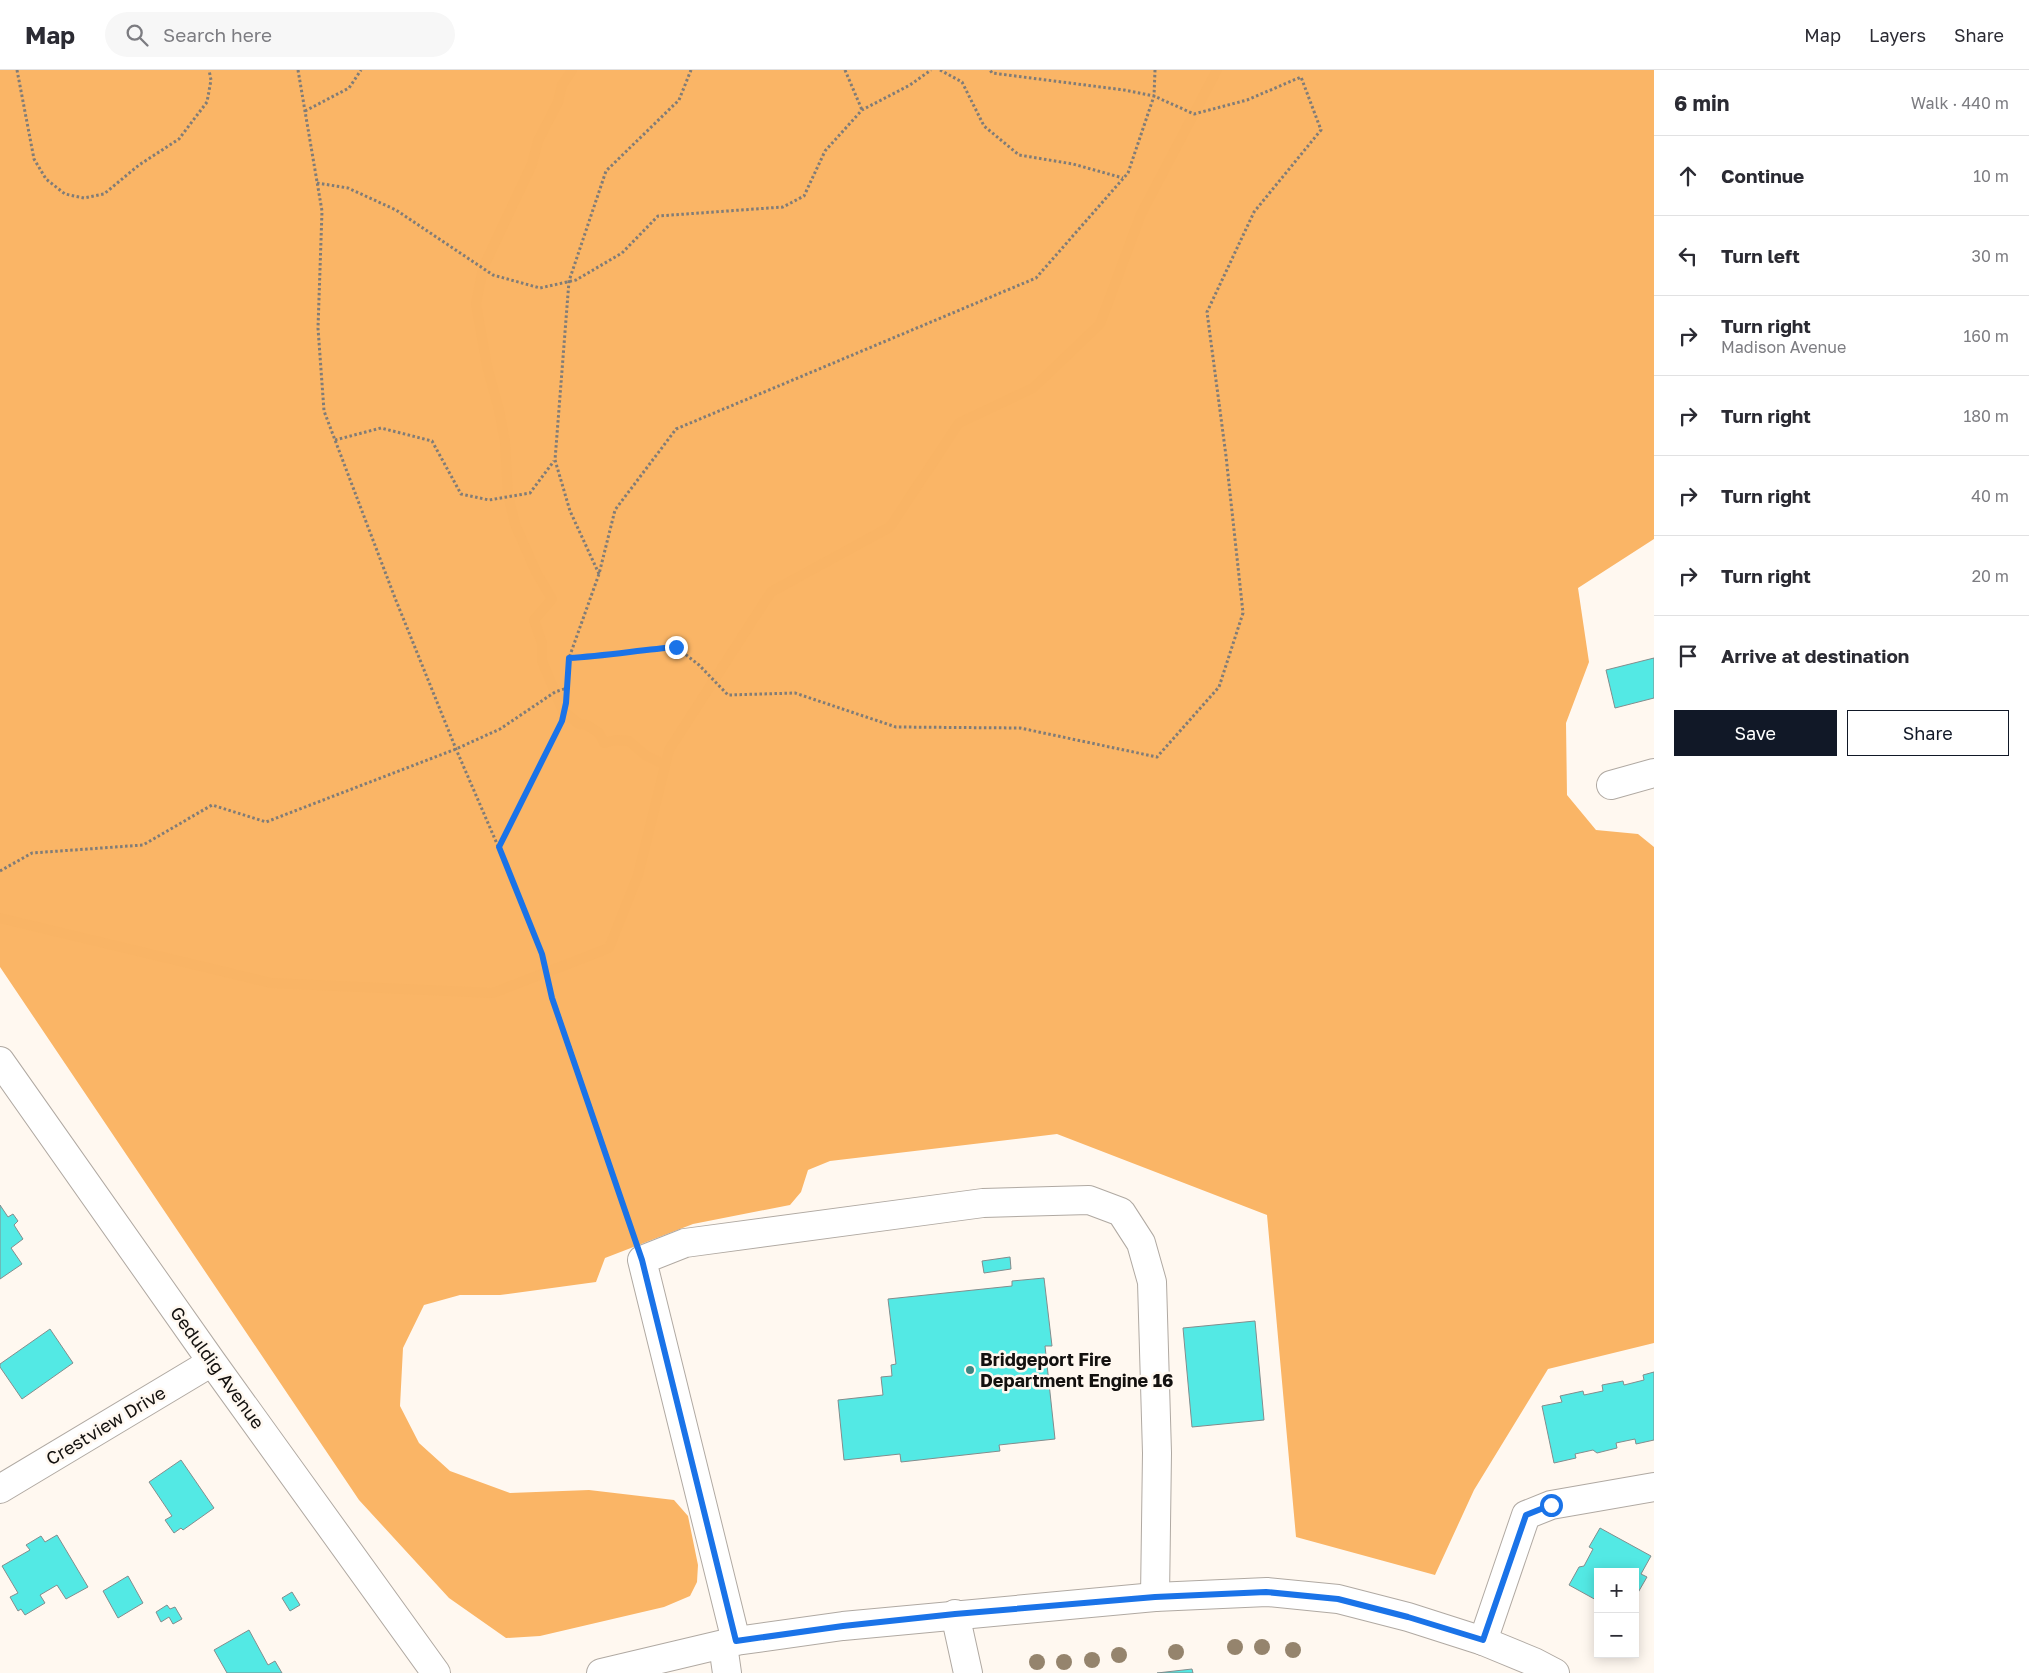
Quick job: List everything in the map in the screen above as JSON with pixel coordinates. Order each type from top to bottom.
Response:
[{"type":"street","points":[[1611,785],[1654,772]]},
{"type":"street","name":"Geduldig Avenue","points":[[0,1061],[212,1362],[436,1673]]},
{"type":"street","points":[[727,1673],[730,1643],[642,1260],[685,1243],[983,1203],[1089,1200],[1121,1212],[1141,1244],[1152,1282],[1157,1453],[1155,1597]]},
{"type":"street","name":"Crestview Drive","points":[[0,1489],[212,1362]]},
{"type":"street","points":[[1483,1640],[1526,1515],[1551,1505],[1654,1487]]},
{"type":"street","points":[[601,1673],[730,1643],[843,1626],[955,1614],[1155,1597],[1266,1592],[1338,1599],[1408,1617],[1483,1640],[1556,1673]]},
{"type":"street","points":[[955,1614],[968,1673]]},
{"type":"path","points":[[17,70],[34,159],[46,179],[65,194],[84,198],[104,194],[139,165],[178,139],[207,102],[211,80],[209,70]]},
{"type":"path","points":[[298,70],[322,211],[318,328],[324,411],[395,598],[542,954],[552,998],[642,1260]]},
{"type":"path","points":[[305,111],[348,88],[361,70]]},
{"type":"path","points":[[598,574],[570,511],[555,460],[569,281],[606,171],[679,100],[691,70]]},
{"type":"path","points":[[846,70],[862,110]]},
{"type":"path","points":[[317,183],[348,188],[396,210],[493,275],[540,288],[576,280],[622,253],[658,216],[783,207],[804,196],[825,151],[862,110],[910,85],[931,70]]},
{"type":"path","points":[[940,70],[962,82],[984,126],[1019,155],[1073,164],[1123,178]]},
{"type":"path","points":[[569,658],[676,647],[699,665],[728,695],[795,693],[896,727],[1020,728],[1157,757],[1219,687],[1243,613],[1226,456],[1207,312],[1254,212],[1321,130],[1301,77],[1247,100],[1194,114],[1154,96],[1124,90],[992,73],[990,70]]},
{"type":"path","points":[[499,847],[562,721],[566,703],[569,658],[598,574],[615,510],[676,429],[1036,278],[1128,172],[1154,96],[1155,70]]},
{"type":"path","points":[[335,440],[381,428],[432,441],[461,494],[490,500],[530,493],[555,460]]},
{"type":"path","points":[[0,871],[32,853],[143,845],[212,805],[266,822],[500,729],[555,692],[567,688]]},
{"type":"shaded area","points":[[0,70],[1654,70],[1654,539],[1578,588],[1589,662],[1566,723],[1567,795],[1596,830],[1638,834],[1654,847],[1654,1343],[1548,1369],[1474,1490],[1435,1575],[1296,1537],[1267,1215],[1057,1134],[830,1161],[808,1170],[801,1192],[790,1205],[693,1224],[605,1258],[596,1282],[500,1295],[460,1295],[424,1305],[403,1348],[400,1406],[419,1443],[450,1471],[510,1493],[589,1490],[674,1500],[688,1516],[698,1565],[697,1582],[690,1596],[664,1607],[540,1636],[506,1638],[449,1598],[359,1500],[0,967]]},
{"type":"building","points":[[1654,658],[1654,698],[1615,708],[1606,670]]},
{"type":"building","points":[[0,1205],[8,1217],[13,1214],[18,1221],[14,1225],[23,1239],[11,1248],[22,1264],[0,1279]]},
{"type":"building","points":[[1010,1257],[1011,1269],[984,1273],[982,1261]]},
{"type":"building","name":"Bridgeport Fire Department Engine 16","points":[[1044,1278],[1052,1346],[1045,1346],[1055,1439],[999,1445],[1000,1451],[901,1462],[900,1454],[844,1460],[838,1400],[883,1395],[881,1377],[892,1376],[891,1365],[896,1364],[888,1299],[1012,1286],[1012,1281]]},
{"type":"building","points":[[1255,1321],[1264,1420],[1192,1427],[1183,1328]]},
{"type":"building","points":[[50,1329],[73,1363],[22,1399],[0,1367],[0,1364]]},
{"type":"building","points":[[1654,1372],[1654,1440],[1636,1444],[1635,1439],[1616,1443],[1617,1448],[1597,1453],[1593,1450],[1575,1454],[1576,1458],[1554,1463],[1542,1406],[1562,1402],[1560,1396],[1583,1391],[1584,1395],[1603,1391],[1602,1385],[1623,1381],[1624,1385],[1644,1380],[1643,1375]]},
{"type":"building","points":[[181,1460],[214,1508],[183,1530],[181,1528],[174,1533],[165,1520],[172,1516],[149,1482]]},
{"type":"building","points":[[1600,1528],[1651,1556],[1641,1574],[1647,1577],[1639,1591],[1639,1568],[1594,1568],[1594,1599],[1569,1585],[1579,1567],[1584,1566],[1593,1549],[1589,1547]]},
{"type":"building","points":[[57,1535],[88,1587],[66,1599],[57,1585],[40,1595],[45,1603],[25,1615],[21,1609],[18,1611],[10,1597],[18,1593],[2,1566],[30,1550],[26,1545],[41,1536],[45,1542]]},
{"type":"building","points":[[128,1576],[143,1603],[118,1618],[103,1591]]},
{"type":"building","points":[[292,1592],[300,1605],[290,1611],[282,1598]]},
{"type":"building","points":[[167,1605],[170,1609],[175,1607],[182,1619],[173,1624],[169,1617],[161,1622],[156,1612]]},
{"type":"building","points":[[249,1630],[268,1665],[275,1661],[282,1673],[227,1673],[214,1650]]},
{"type":"building","points":[[1192,1669],[1193,1673],[1157,1673]]},
{"type":"waterway","points":[[572,70],[562,85],[558,102],[538,141],[532,164],[483,268],[476,304],[487,366],[499,410],[505,442],[508,495],[515,524],[536,572],[552,599],[534,620],[542,643],[542,661],[563,711],[579,724],[587,725],[599,733],[604,743],[616,740],[629,741],[645,755],[665,765]]},
{"type":"waterway","points":[[0,918],[271,983],[493,993],[609,948],[638,875],[669,750],[771,592],[890,527],[959,423],[1033,388],[1100,324],[1141,214],[1217,70]]},
{"type":"place","name":"Bridgeport Fire Department Engine 16","points":[[970,1370]]},
{"type":"route","points":[[676,647],[569,658],[566,703],[562,721],[499,847],[542,954],[552,998],[642,1260],[736,1641],[843,1626],[955,1614],[1155,1597],[1266,1592],[1338,1599],[1408,1617],[1483,1640],[1526,1515],[1551,1505]]}]
